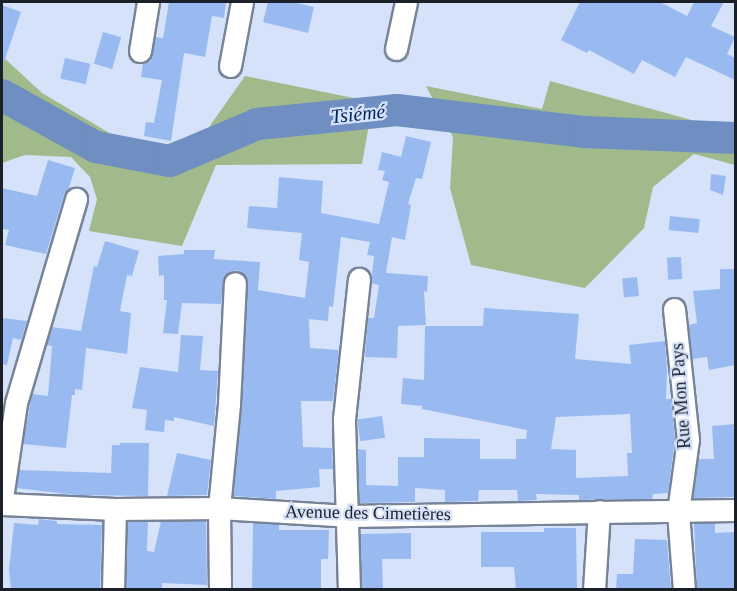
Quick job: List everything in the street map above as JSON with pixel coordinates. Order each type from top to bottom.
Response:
[{"type":"street","points":[[140,51],[148,2]]},
{"type":"street","points":[[230,66],[242,2]]},
{"type":"street","points":[[396,49],[406,2]]},
{"type":"street","points":[[2,498],[16,403],[76,199]]},
{"type":"street","points":[[349,590],[344,419],[359,279]]},
{"type":"street","points":[[220,590],[219,508],[229,404],[236,283]]},
{"type":"street","name":"Rue Mon Pays","points":[[674,309],[688,439],[678,512],[684,590]]},
{"type":"street","name":"Avenue des Cimetières","points":[[2,504],[115,509],[219,508],[348,516],[735,510]]},
{"type":"street","points":[[113,590],[115,509]]},
{"type":"street","points":[[594,590],[599,511]]},
{"type":"green space","points":[[2,56],[42,93],[111,134],[162,146],[207,130],[245,76],[373,102],[362,164],[216,165],[182,246],[89,231],[97,199],[90,177],[71,157],[25,155],[2,163]]},
{"type":"green space","points":[[550,81],[735,132],[735,165],[694,154],[653,187],[644,228],[585,288],[471,265],[450,188],[453,137],[426,86],[542,109]]},
{"type":"building","points":[[169,2],[226,2],[224,18],[212,16],[205,57],[184,53],[171,141],[144,136],[146,122],[154,123],[162,80],[141,77],[143,63],[151,61],[155,37],[163,38]]},
{"type":"building","points":[[268,2],[293,2],[314,7],[308,33],[263,22]]},
{"type":"building","points":[[580,2],[660,2],[687,16],[694,2],[724,2],[711,26],[735,37],[727,54],[735,58],[735,80],[686,57],[675,77],[642,60],[634,74],[589,50],[587,53],[561,40]]},
{"type":"building","points":[[2,5],[21,12],[4,62],[2,62]]},
{"type":"building","points":[[103,32],[121,37],[112,69],[94,64]]},
{"type":"building","points":[[65,58],[90,64],[86,84],[60,78]]},
{"type":"building","points":[[406,136],[431,142],[422,179],[416,178],[408,204],[411,205],[405,240],[392,237],[386,273],[428,276],[427,292],[424,291],[426,325],[398,326],[397,358],[365,357],[368,318],[374,318],[379,285],[371,283],[374,256],[367,255],[370,242],[341,237],[333,307],[329,306],[328,321],[309,319],[310,348],[339,350],[333,401],[301,401],[303,447],[332,448],[333,469],[319,469],[320,487],[276,491],[276,499],[233,496],[242,405],[247,278],[236,270],[225,276],[221,304],[182,303],[178,334],[163,333],[167,300],[164,300],[164,275],[159,276],[158,256],[184,254],[184,250],[215,250],[214,259],[260,262],[258,290],[305,298],[309,262],[299,260],[302,233],[247,228],[249,206],[277,208],[279,177],[323,181],[321,213],[379,224],[389,182],[382,180],[385,171],[378,170],[382,152],[401,157]]},
{"type":"building","points":[[48,160],[75,168],[46,254],[5,245],[9,230],[2,229],[2,188],[37,196]]},
{"type":"building","points":[[711,174],[726,176],[723,195],[710,190]]},
{"type":"building","points":[[670,216],[700,219],[698,233],[669,230]]},
{"type":"building","points":[[105,241],[139,251],[132,276],[127,275],[120,311],[131,313],[127,354],[86,348],[82,390],[75,389],[75,395],[72,395],[66,448],[23,444],[32,394],[48,396],[52,346],[46,345],[52,327],[81,331],[94,266],[97,267]]},
{"type":"building","points":[[681,257],[682,279],[668,280],[667,258]]},
{"type":"building","points":[[720,269],[735,269],[735,365],[709,370],[707,357],[692,359],[689,325],[697,323],[693,291],[720,289]]},
{"type":"building","points":[[637,277],[639,296],[624,297],[622,279]]},
{"type":"building","points":[[484,308],[579,314],[575,359],[631,364],[629,345],[665,341],[666,399],[671,399],[675,439],[668,493],[653,494],[652,499],[579,500],[579,495],[536,494],[537,500],[518,501],[517,490],[479,490],[478,501],[445,502],[445,490],[415,488],[415,502],[359,503],[358,449],[366,450],[366,485],[398,486],[398,457],[424,457],[424,438],[480,439],[480,459],[516,459],[516,439],[526,439],[527,430],[422,409],[422,406],[401,404],[403,378],[424,380],[425,326],[483,326]],"holes":[[[630,414],[632,453],[627,453],[628,476],[576,478],[576,450],[551,449],[556,417]]]},
{"type":"building","points":[[2,318],[27,321],[21,340],[13,338],[7,365],[2,364]]},
{"type":"building","points":[[181,335],[203,336],[200,370],[218,371],[214,426],[174,417],[174,421],[165,420],[164,432],[145,430],[147,410],[132,408],[140,367],[178,372]]},
{"type":"building","points":[[382,416],[385,438],[360,441],[357,419]]},
{"type":"building","points":[[735,424],[735,497],[693,498],[698,459],[714,459],[712,426]]},
{"type":"building","points":[[120,443],[149,443],[148,496],[76,495],[16,488],[19,470],[111,473],[112,445],[120,445]]},
{"type":"building","points":[[177,453],[211,460],[207,495],[167,496]]},
{"type":"building","points":[[39,519],[57,521],[57,524],[102,525],[100,590],[11,590],[9,570],[14,523],[38,525]]},
{"type":"building","points":[[148,521],[147,551],[154,552],[161,521],[206,521],[207,585],[162,583],[162,590],[126,590],[127,522]]},
{"type":"building","points":[[253,523],[279,524],[279,530],[329,530],[328,559],[321,559],[321,590],[252,590]]},
{"type":"building","points":[[694,523],[715,523],[715,533],[735,532],[735,590],[697,590]]},
{"type":"building","points":[[544,528],[576,528],[577,588],[516,590],[514,567],[481,567],[481,532],[544,532]]},
{"type":"building","points":[[411,533],[411,559],[382,559],[383,590],[362,590],[360,534]]},
{"type":"building","points":[[635,539],[667,540],[671,590],[616,590],[617,574],[633,574]]},
{"type":"waterway","name":"Tsiémé","points":[[2,95],[96,147],[170,161],[257,124],[397,110],[584,132],[736,138]]}]
